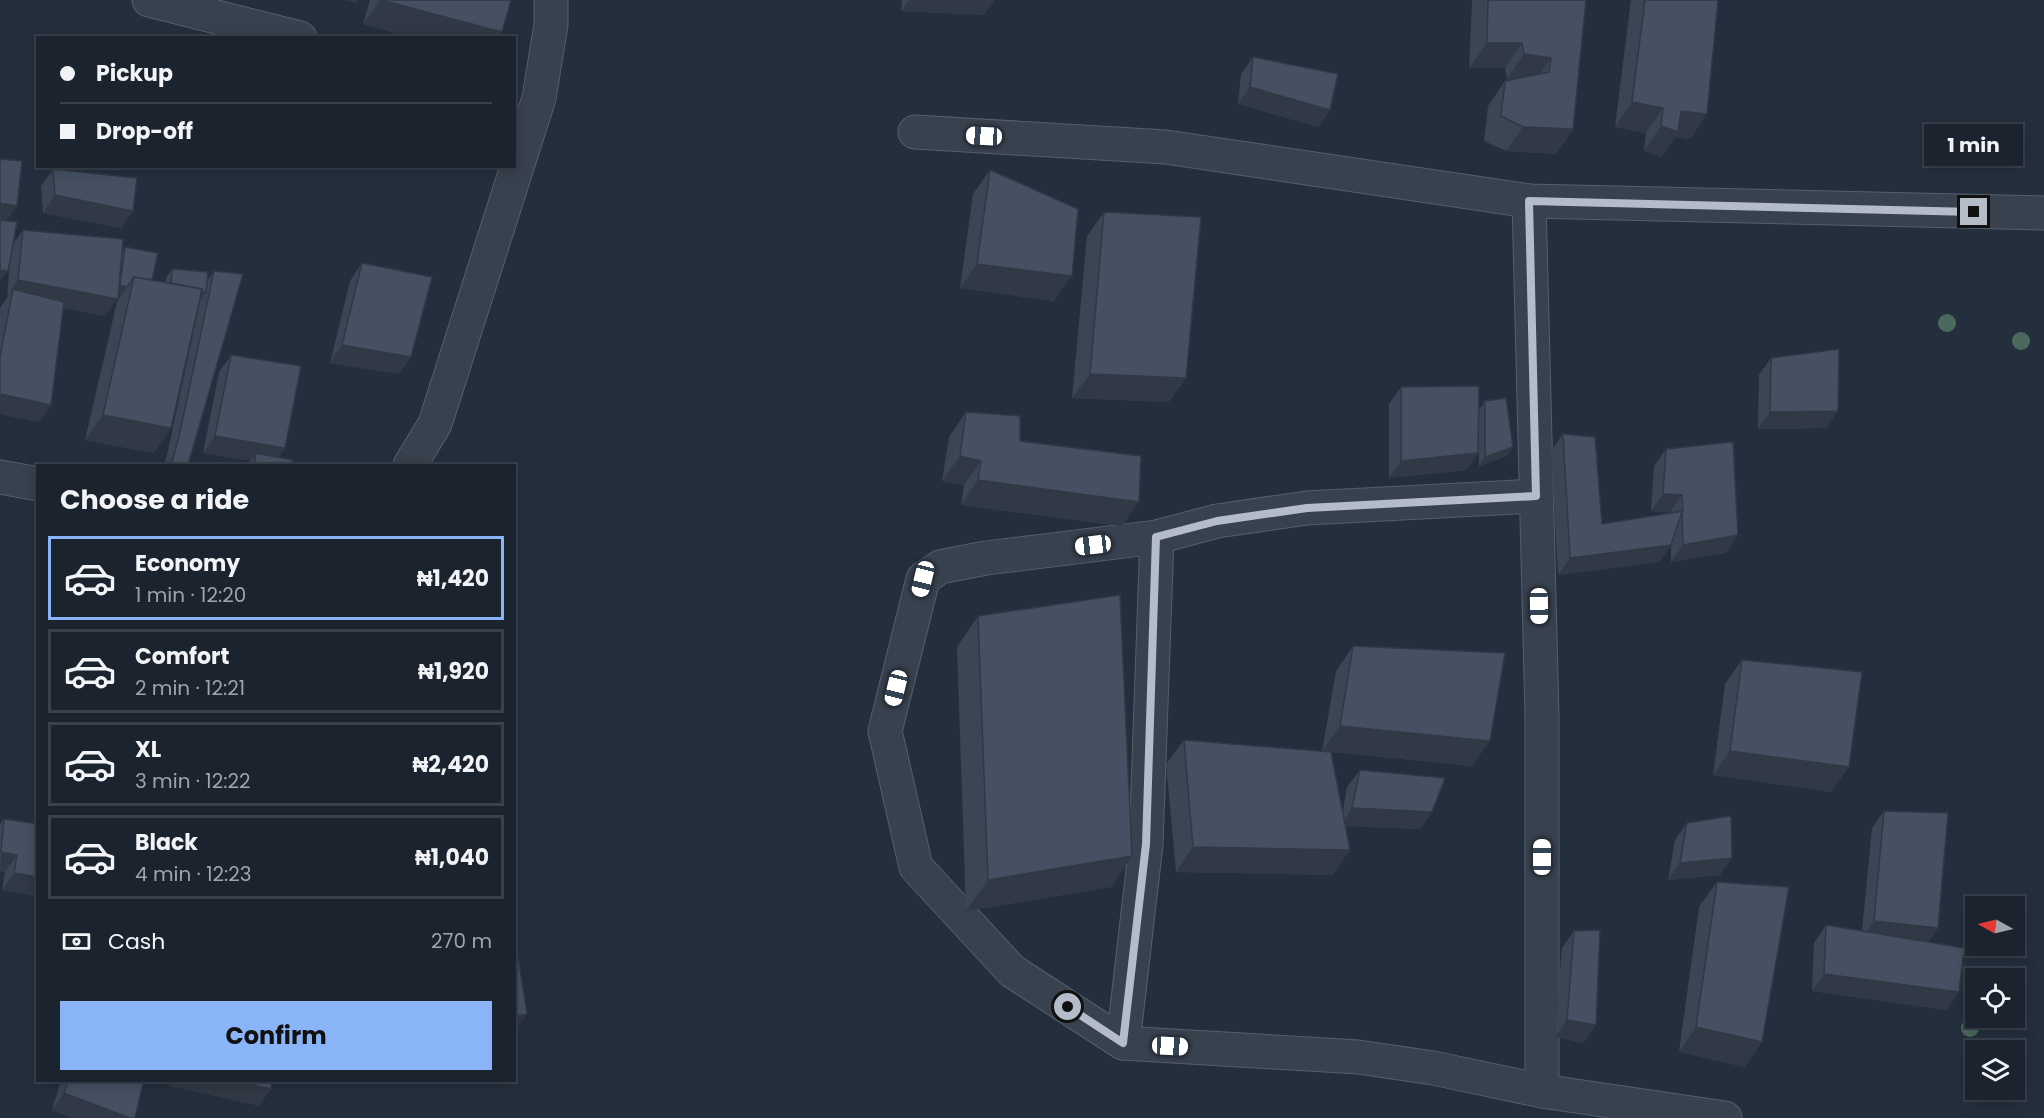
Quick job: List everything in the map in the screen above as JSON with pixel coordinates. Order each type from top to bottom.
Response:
[{"type":"street","points":[[149,0],[292,36]]},
{"type":"street","points":[[516,131],[526,95],[551,25],[551,0]]},
{"type":"street","points":[[915,132],[1166,147],[1529,201],[2044,213]]},
{"type":"street","points":[[411,464],[435,424],[506,168]]},
{"type":"street","points":[[1529,201],[1542,716],[1542,1091]]},
{"type":"street","points":[[0,477],[36,484]]},
{"type":"street","points":[[1536,496],[1307,508],[1217,521],[1156,537],[986,558],[940,567],[923,579],[885,731],[916,867],[1012,971],[1123,1043],[1358,1057],[1433,1068],[1542,1091],[1725,1118]]},
{"type":"street","points":[[1123,1043],[1146,844],[1156,537]]},
{"type":"building","points":[[381,0],[511,0],[502,32]]},
{"type":"building","points":[[1488,0],[1586,0],[1573,129],[1523,127],[1501,116],[1505,81],[1549,72],[1551,58],[1524,54],[1522,43],[1487,43]]},
{"type":"building","points":[[1645,0],[1718,0],[1707,114],[1681,111],[1678,132],[1661,126],[1663,108],[1632,102]]},
{"type":"building","points":[[1253,57],[1338,74],[1330,110],[1250,87]]},
{"type":"building","points":[[0,159],[22,161],[17,206],[0,203]]},
{"type":"building","points":[[53,169],[137,178],[133,211],[55,195]]},
{"type":"building","points":[[990,170],[1078,209],[1072,276],[977,264]]},
{"type":"building","points":[[1104,212],[1201,217],[1186,378],[1090,374]]},
{"type":"building","points":[[0,220],[17,222],[8,271],[0,270]]},
{"type":"building","points":[[23,230],[123,239],[118,299],[18,280]]},
{"type":"building","points":[[125,247],[158,253],[152,280],[134,277],[127,287],[120,285]]},
{"type":"building","points":[[362,263],[432,277],[411,357],[342,345]]},
{"type":"building","points":[[172,269],[208,272],[206,292],[201,292],[202,289],[171,283]]},
{"type":"building","points":[[214,271],[243,274],[188,464],[171,464]]},
{"type":"building","points":[[134,277],[202,289],[171,428],[103,415]]},
{"type":"building","points":[[13,289],[64,302],[51,405],[0,394],[0,357]]},
{"type":"building","points":[[1839,349],[1838,411],[1770,412],[1771,358]]},
{"type":"building","points":[[231,355],[301,366],[285,448],[215,436]]},
{"type":"building","points":[[1479,386],[1478,453],[1401,461],[1401,387]]},
{"type":"building","points":[[1506,398],[1513,447],[1485,457],[1485,401]]},
{"type":"building","points":[[966,412],[1020,416],[1020,441],[1141,456],[1139,502],[978,480],[981,461],[960,456]]},
{"type":"building","points":[[1563,434],[1595,437],[1602,524],[1683,511],[1682,495],[1663,494],[1666,449],[1733,442],[1738,535],[1683,545],[1682,512],[1671,545],[1570,558]]},
{"type":"building","points":[[256,453],[293,460],[292,464],[254,464]]},
{"type":"building","points":[[1120,595],[1132,856],[988,880],[978,616]]},
{"type":"building","points":[[1353,646],[1505,653],[1490,741],[1340,726]]},
{"type":"building","points":[[1742,660],[1862,672],[1849,767],[1730,751]]},
{"type":"building","points":[[1184,740],[1331,752],[1350,850],[1193,847]]},
{"type":"building","points":[[1360,770],[1445,778],[1432,812],[1352,808]]},
{"type":"building","points":[[1884,811],[1948,813],[1938,928],[1874,921]]},
{"type":"building","points":[[1731,816],[1732,858],[1680,863],[1687,823]]},
{"type":"building","points":[[4,819],[36,824],[36,877],[14,873],[17,855],[1,852]]},
{"type":"building","points":[[1717,882],[1789,887],[1762,1042],[1696,1027]]},
{"type":"building","points":[[1826,925],[1964,948],[1959,992],[1824,974]]},
{"type":"building","points":[[1600,930],[1596,1025],[1567,1020],[1574,931]]},
{"type":"building","points":[[516,956],[518,956],[527,1014],[516,1017]]},
{"type":"building","points":[[67,1082],[144,1082],[135,1118],[64,1093]]},
{"type":"building","points":[[240,1082],[272,1082],[271,1089]]},
{"type":"route","points":[[1068,1007],[1123,1043],[1146,844],[1156,537],[1217,521],[1307,508],[1536,496],[1529,201],[1974,212]]}]
